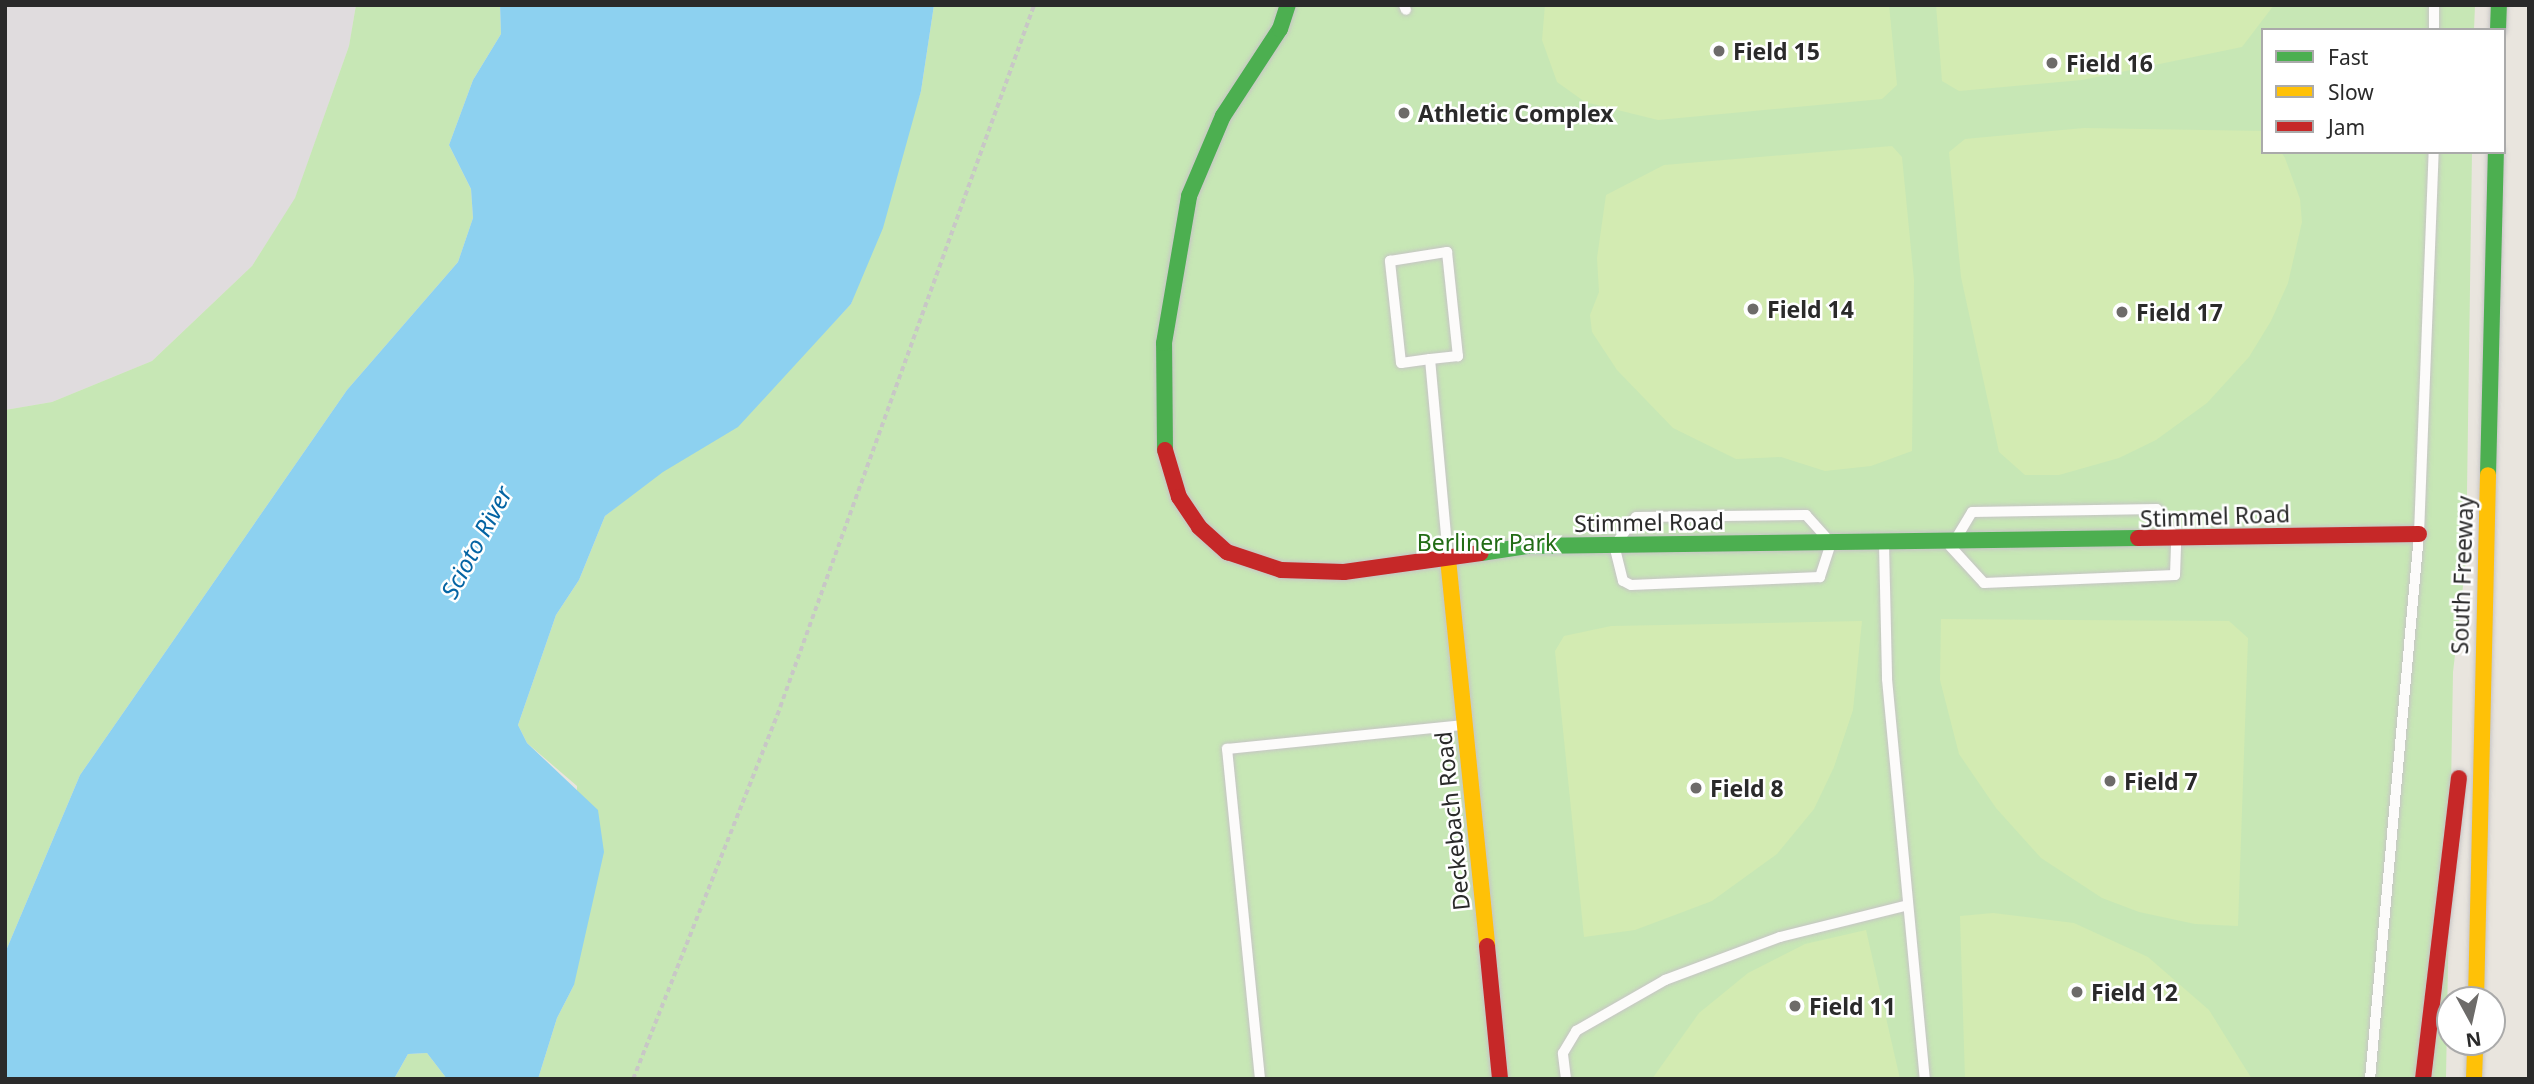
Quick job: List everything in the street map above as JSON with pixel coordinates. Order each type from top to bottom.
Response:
[{"type":"main road","name":"Stimmel Road","points":[[1288,5],[1280,29],[1223,116],[1189,196],[1164,343],[1161,439],[1169,469],[1179,497],[1199,527],[1227,552],[1281,570],[1344,572],[1528,546],[2176,540],[2419,534]]},
{"type":"main road","points":[[2498,28],[2499,5]]},
{"type":"main road","name":"South Freeway","points":[[2476,986],[2496,154]]},
{"type":"main road","name":"Deckebach Road","points":[[1448,559],[1500,1079]]},
{"type":"main road","points":[[2464,736],[2484,572]]},
{"type":"main road","points":[[2423,1079],[2461,764]]},
{"type":"main road","points":[[2474,1079],[2475,1056]]},
{"type":"lane","points":[[2434,5],[2434,28]]},
{"type":"lane","points":[[2370,1079],[2419,534],[2434,154]]},
{"type":"lane","points":[[1447,252],[1458,356],[1430,359],[1401,363],[1390,261],[1447,252]]},
{"type":"lane","points":[[1430,359],[1448,559]]},
{"type":"lane","points":[[2157,509],[2176,540],[2175,575],[1984,583],[1950,542],[1972,512],[2157,509]]},
{"type":"lane","points":[[1806,514],[1831,543],[1824,573],[1815,579],[1630,585],[1623,581],[1614,546],[1636,517],[1806,514]]},
{"type":"lane","points":[[1884,543],[1887,679],[1925,1079]]},
{"type":"lane","points":[[1260,1079],[1227,749],[1465,725]]},
{"type":"lane","points":[[1566,1079],[1563,1053],[1576,1031],[1665,980],[1780,937],[1908,905]]},
{"type":"path","points":[[633,1079],[780,707],[1034,5]]},
{"type":"shaded area","points":[[5,5],[356,5],[349,46],[295,199],[252,266],[152,361],[52,402],[5,410]]},
{"type":"green space","points":[[356,5],[500,5],[501,34],[473,80],[449,145],[471,189],[473,218],[458,262],[347,390],[80,775],[5,953],[5,410],[52,402],[152,361],[252,266],[295,198],[349,46]]},
{"type":"green space","name":"Berliner Park","points":[[934,5],[2475,5],[2474,28],[2261,28],[2261,154],[2472,154],[2466,560],[2453,672],[2448,986],[2436,986],[2436,1056],[2446,1056],[2446,1079],[538,1079],[557,1018],[574,985],[577,786],[527,743],[518,725],[556,615],[579,580],[605,516],[795,363],[851,304],[921,91]]},
{"type":"green space","name":"Field 15","points":[[1545,5],[1889,5],[1897,85],[1882,99],[1658,120],[1585,102],[1557,82],[1542,40]]},
{"type":"green space","name":"Field 16","points":[[1936,5],[2274,5],[2242,47],[2082,80],[1959,91],[1942,81]]},
{"type":"green space","name":"Field 17","points":[[2084,128],[2261,131],[2261,154],[2282,154],[2300,199],[2302,222],[2288,283],[2271,321],[2249,357],[2207,403],[2156,440],[2119,458],[2059,475],[2025,475],[1999,452],[1961,277],[1949,152],[1965,139]]},
{"type":"green space","name":"Field 14","points":[[1892,146],[1902,157],[1914,280],[1912,451],[1871,466],[1825,471],[1781,457],[1736,459],[1673,428],[1617,370],[1592,332],[1590,315],[1599,292],[1597,258],[1606,195],[1664,165]]},
{"type":"green space","name":"Field 7","points":[[1941,619],[2229,621],[2248,638],[2238,926],[2195,924],[2139,912],[2102,898],[2041,858],[1996,808],[1959,754],[1940,680]]},
{"type":"green space","name":"Field 8","points":[[1862,621],[1853,710],[1834,767],[1814,809],[1777,854],[1712,901],[1635,930],[1584,937],[1555,651],[1564,636],[1611,626]]},
{"type":"green space","name":"Field 12","points":[[1993,913],[2074,923],[2148,957],[2209,1010],[2252,1079],[1965,1079],[1960,916]]},
{"type":"green space","name":"Field 11","points":[[1866,930],[1900,1079],[1652,1079],[1699,1013],[1748,973],[1805,944]]},
{"type":"green space","points":[[427,1053],[447,1079],[394,1079],[408,1054]]},
{"type":"water","name":"Scioto River","points":[[500,5],[934,5],[921,91],[883,228],[851,304],[738,427],[663,472],[605,516],[579,580],[556,615],[518,725],[527,743],[598,810],[604,852],[574,985],[557,1018],[538,1079],[447,1079],[427,1053],[408,1054],[394,1079],[5,1079],[5,953],[80,775],[347,390],[458,262],[473,218],[471,189],[449,145],[473,80],[501,34]]},
{"type":"traffic: fast","points":[[1165,450],[1164,343],[1189,196],[1223,116],[1280,29],[1288,5]]},
{"type":"traffic: fast","points":[[2498,28],[2499,5]]},
{"type":"traffic: fast","points":[[2488,475],[2496,154]]},
{"type":"traffic: fast","points":[[1481,553],[1528,546],[2138,538]]},
{"type":"traffic: slow","points":[[2476,986],[2488,475]]},
{"type":"traffic: slow","points":[[1448,559],[1487,946]]},
{"type":"traffic: slow","points":[[2474,1079],[2475,1056]]},
{"type":"traffic: jam","points":[[1165,450],[1179,497],[1199,527],[1227,552],[1281,570],[1344,572],[1481,553]]},
{"type":"traffic: jam","points":[[2138,538],[2419,534]]},
{"type":"traffic: jam","points":[[2423,1079],[2459,778]]},
{"type":"traffic: jam","points":[[1487,946],[1500,1079]]},
{"type":"place","name":"Field 15","points":[[1719,51]]},
{"type":"place","name":"Field 16","points":[[2052,63]]},
{"type":"place","name":"Athletic Complex","points":[[1404,113]]},
{"type":"place","name":"Field 14","points":[[1753,309]]},
{"type":"place","name":"Field 17","points":[[2122,312]]},
{"type":"place","name":"Field 7","points":[[2110,781]]},
{"type":"place","name":"Field 8","points":[[1696,788]]},
{"type":"place","name":"Field 12","points":[[2077,992]]},
{"type":"place","name":"Field 11","points":[[1795,1006]]}]
